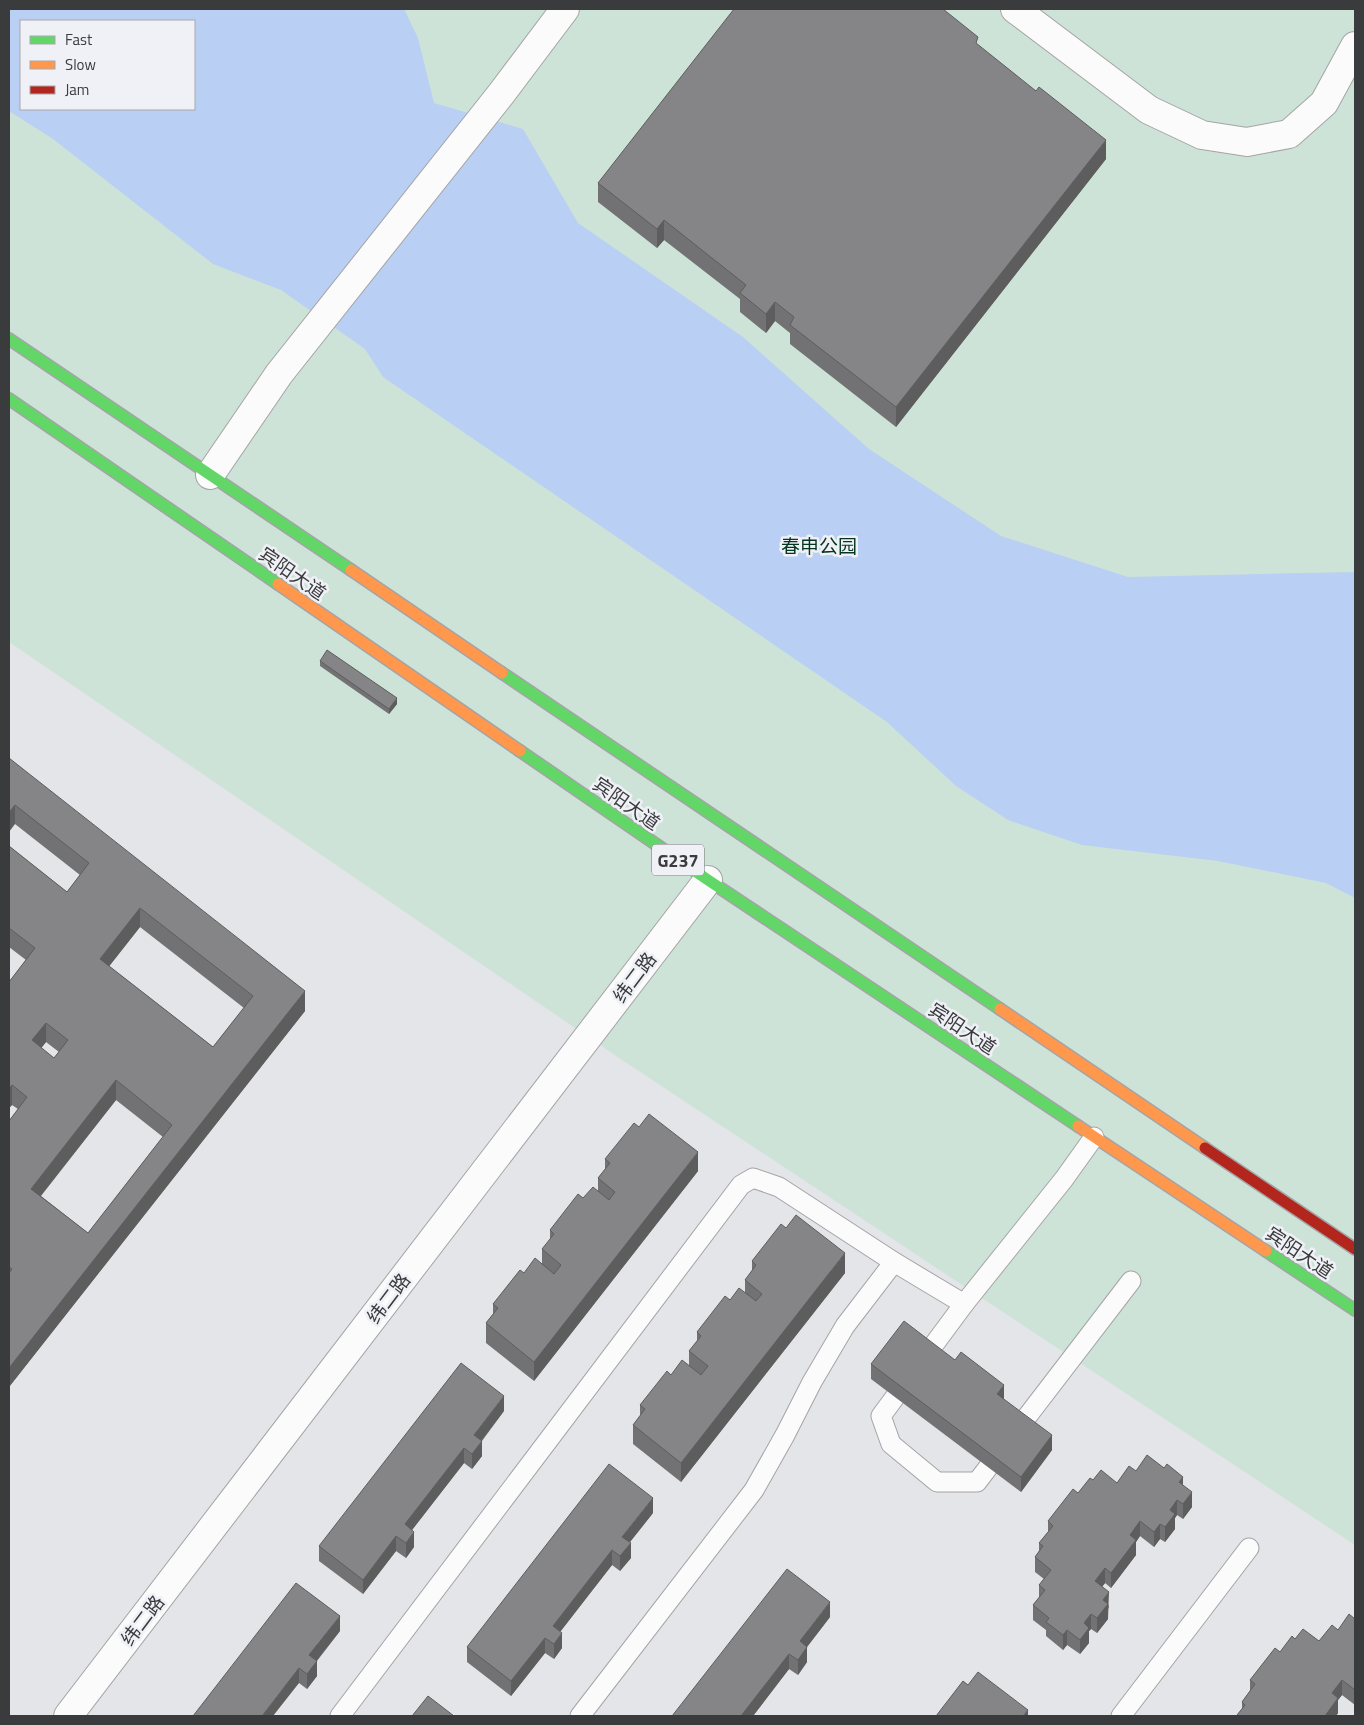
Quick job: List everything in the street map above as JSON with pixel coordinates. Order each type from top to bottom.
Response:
[{"type":"highway","name":"宾阳大道","points":[[9,339],[1355,1249]]},
{"type":"highway","name":"宾阳大道","points":[[9,400],[708,880],[1355,1310]]},
{"type":"street","points":[[210,475],[279,374],[565,9]]},
{"type":"street","points":[[1015,9],[1148,110],[1202,135],[1247,142],[1289,134],[1324,103],[1355,46]]},
{"type":"street","name":"纬二路","points":[[68,1716],[708,880]]},
{"type":"lane","points":[[1094,1137],[1064,1179],[964,1304],[881,1416],[891,1444],[937,1482],[977,1482],[1131,1281]]},
{"type":"lane","points":[[340,1716],[741,1185],[753,1178],[779,1187],[894,1262],[964,1304]]},
{"type":"lane","points":[[580,1716],[754,1490],[812,1382],[845,1326],[894,1262]]},
{"type":"lane","points":[[1121,1716],[1249,1548]]},
{"type":"green space","name":"春申公园","points":[[9,9],[1355,9],[1355,1545],[619,1058],[9,642]]},
{"type":"water","points":[[9,9],[404,9],[418,38],[434,103],[523,129],[578,223],[743,337],[869,449],[1001,536],[1128,577],[1355,572],[1355,898],[1326,883],[1218,861],[1082,845],[1008,820],[956,786],[887,722],[383,377],[365,349],[281,290],[213,264],[53,139],[9,111]]},
{"type":"building","points":[[734,9],[943,9],[978,37],[976,43],[1036,91],[1039,87],[1106,140],[896,407],[790,325],[794,317],[775,302],[766,314],[740,293],[746,285],[664,220],[657,229],[598,183]]},
{"type":"building","points":[[327,650],[397,698],[389,709],[320,661]]},
{"type":"building","points":[[9,758],[305,991],[9,1368],[9,1273],[12,1269],[9,1267],[9,1121],[27,1097],[12,1085],[9,1089],[9,982],[35,948],[9,928],[9,846],[67,892],[89,863],[15,805],[9,812]],"holes":[[[140,908],[253,996],[213,1047],[100,959]],[[46,1023],[68,1040],[54,1058],[32,1040]],[[116,1080],[172,1125],[88,1233],[31,1189]]]},
{"type":"building","points":[[649,1114],[698,1152],[534,1362],[486,1323],[498,1308],[493,1304],[520,1270],[524,1273],[535,1258],[554,1274],[561,1265],[542,1249],[554,1234],[550,1230],[578,1194],[583,1198],[593,1187],[609,1200],[615,1192],[598,1178],[610,1163],[605,1159],[634,1123],[639,1127]]},
{"type":"building","points":[[796,1215],[845,1253],[681,1463],[633,1425],[645,1409],[640,1405],[667,1371],[671,1375],[682,1360],[701,1375],[708,1366],[689,1351],[701,1336],[697,1332],[725,1296],[730,1300],[739,1288],[756,1301],[762,1294],[745,1280],[756,1265],[752,1261],[781,1224],[786,1228]]},
{"type":"building","points":[[904,1321],[955,1360],[961,1352],[1004,1385],[997,1394],[1052,1435],[1021,1477],[871,1364]]},
{"type":"building","points":[[461,1363],[504,1396],[474,1435],[482,1441],[472,1454],[464,1448],[405,1524],[414,1532],[406,1543],[396,1536],[363,1580],[319,1546]]},
{"type":"building","points":[[1147,1455],[1164,1468],[1167,1464],[1183,1477],[1179,1482],[1192,1492],[1183,1504],[1177,1500],[1170,1510],[1175,1514],[1165,1527],[1160,1524],[1154,1532],[1140,1521],[1130,1535],[1136,1540],[1111,1573],[1105,1568],[1095,1581],[1109,1592],[1103,1600],[1108,1604],[1097,1618],[1091,1614],[1084,1623],[1089,1628],[1080,1640],[1067,1630],[1063,1635],[1046,1622],[1049,1618],[1033,1605],[1045,1590],[1039,1585],[1051,1570],[1035,1557],[1043,1546],[1039,1543],[1053,1526],[1048,1521],[1073,1489],[1078,1493],[1090,1478],[1093,1480],[1101,1470],[1117,1483],[1129,1466],[1136,1471]]},
{"type":"building","points":[[609,1464],[653,1498],[622,1537],[631,1543],[620,1556],[612,1550],[553,1626],[562,1633],[554,1644],[545,1638],[511,1681],[467,1647]]},
{"type":"building","points":[[787,1569],[830,1602],[800,1641],[807,1647],[798,1660],[789,1654],[741,1716],[672,1716]]},
{"type":"building","points":[[296,1583],[340,1616],[309,1655],[317,1661],[307,1674],[299,1668],[262,1716],[193,1716]]},
{"type":"building","points":[[1349,1614],[1355,1619],[1355,1690],[1342,1680],[1332,1693],[1338,1698],[1325,1716],[1237,1715],[1245,1705],[1242,1702],[1255,1684],[1250,1680],[1275,1648],[1280,1652],[1292,1636],[1295,1639],[1303,1629],[1319,1641],[1332,1625],[1338,1630]]},
{"type":"building","points":[[978,1672],[1028,1710],[1023,1716],[936,1716],[963,1681],[968,1685]]},
{"type":"building","points":[[428,1696],[454,1716],[412,1716]]},
{"type":"traffic: fast","points":[[9,339],[351,570]]},
{"type":"traffic: fast","points":[[9,399],[278,584]]},
{"type":"traffic: fast","points":[[502,673],[1000,1009]]},
{"type":"traffic: fast","points":[[520,751],[708,880],[1078,1126]]},
{"type":"traffic: fast","points":[[1266,1251],[1355,1310]]},
{"type":"traffic: slow","points":[[351,570],[502,673]]},
{"type":"traffic: slow","points":[[278,584],[520,751]]},
{"type":"traffic: slow","points":[[1000,1009],[1205,1148]]},
{"type":"traffic: slow","points":[[1078,1126],[1266,1251]]},
{"type":"traffic: jam","points":[[1205,1148],[1355,1249]]}]
